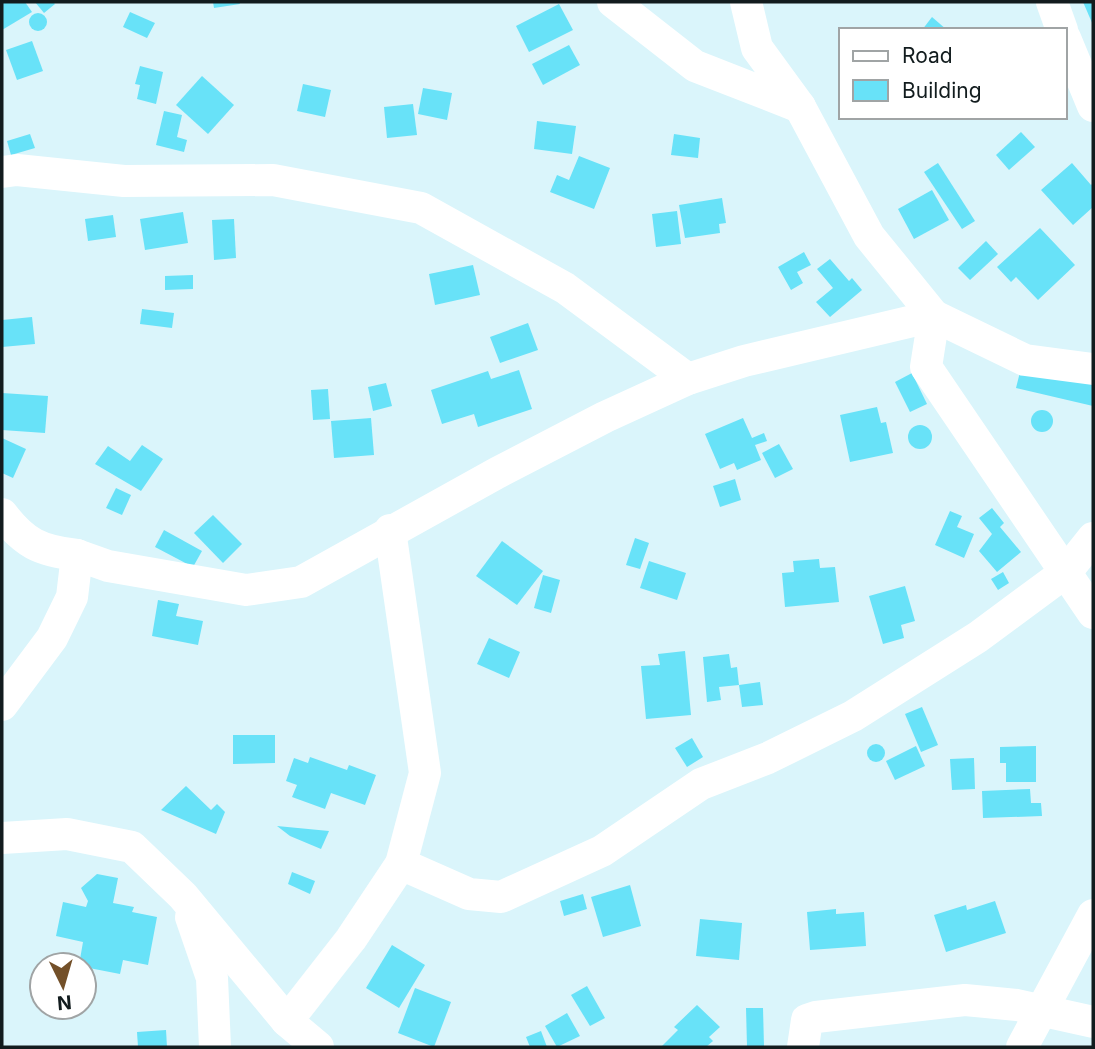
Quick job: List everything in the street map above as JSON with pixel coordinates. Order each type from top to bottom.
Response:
[{"type":"street","points":[[613,2],[695,66],[800,107]]},
{"type":"street","points":[[746,2],[757,48],[800,107],[869,236],[934,316],[1025,360],[1093,369]]},
{"type":"street","points":[[1052,2],[1061,28]]},
{"type":"street","points":[[1067,43],[1093,106]]},
{"type":"street","points":[[2,172],[17,170],[124,181],[273,180],[421,208],[565,288],[688,379]]},
{"type":"street","points":[[2,513],[18,534],[47,552],[77,555],[108,566],[142,573],[246,590],[274,588],[301,582],[390,530],[605,416],[688,379],[744,361],[934,316]]},
{"type":"street","points":[[934,316],[926,367],[1093,613]]},
{"type":"street","points":[[287,1021],[351,939],[401,864],[425,773],[390,530]]},
{"type":"street","points":[[401,864],[468,894],[501,897],[602,851],[701,784],[768,758],[853,716],[978,637],[1066,572],[1093,538]]},
{"type":"street","points":[[2,705],[46,647],[72,597],[77,555]]},
{"type":"street","points":[[2,838],[67,834],[132,847],[183,896],[287,1021],[318,1047]]},
{"type":"street","points":[[183,896],[212,978],[215,1047]]},
{"type":"street","points":[[1022,1047],[1093,915]]},
{"type":"street","points":[[803,1047],[807,1020],[816,1017],[965,1000],[1040,1010],[1093,1022]]},
{"type":"building","points":[[2,2],[25,2],[32,12],[2,30]]},
{"type":"building","points":[[35,2],[53,2],[55,4],[44,13]]},
{"type":"building","points":[[213,2],[239,2],[240,4],[214,8]]},
{"type":"building","points":[[1083,2],[1093,2],[1093,25]]},
{"type":"building","points":[[559,4],[573,30],[529,52],[516,26]]},
{"type":"building","points":[[130,12],[155,23],[147,38],[123,27]]},
{"type":"building","points":[[34,13],[42,13],[47,22],[45,29],[34,31],[29,26],[29,18]]},
{"type":"building","points":[[932,17],[945,28],[924,28]]},
{"type":"building","points":[[32,41],[43,71],[17,80],[6,50]]},
{"type":"building","points":[[569,45],[580,65],[543,85],[532,64]]},
{"type":"building","points":[[140,66],[163,72],[156,104],[137,99],[140,85],[135,84]]},
{"type":"building","points":[[202,76],[234,105],[208,134],[176,105]]},
{"type":"building","points":[[303,84],[331,90],[325,117],[297,111]]},
{"type":"building","points":[[423,88],[452,93],[447,120],[418,114]]},
{"type":"building","points":[[413,104],[417,135],[387,138],[384,107]]},
{"type":"building","points":[[164,111],[182,115],[177,137],[187,140],[184,152],[156,145]]},
{"type":"building","points":[[537,121],[576,126],[572,154],[534,149]]},
{"type":"building","points":[[1021,132],[1035,147],[1009,170],[996,155]]},
{"type":"building","points":[[30,134],[35,148],[11,155],[7,141]]},
{"type":"building","points":[[674,134],[700,138],[698,158],[671,155]]},
{"type":"building","points":[[579,156],[610,168],[594,209],[550,192],[557,175],[569,180]]},
{"type":"building","points":[[938,163],[975,221],[962,229],[924,172]]},
{"type":"building","points":[[1072,163],[1091,185],[1093,183],[1093,207],[1073,225],[1041,190]]},
{"type":"building","points":[[932,190],[949,220],[914,239],[898,209]]},
{"type":"building","points":[[722,198],[726,223],[719,224],[720,233],[685,238],[679,205]]},
{"type":"building","points":[[677,211],[681,244],[656,247],[652,214]]},
{"type":"building","points":[[183,212],[188,243],[145,250],[140,219]]},
{"type":"building","points":[[113,215],[116,237],[88,241],[85,219]]},
{"type":"building","points":[[234,219],[236,258],[214,260],[212,220]]},
{"type":"building","points":[[1040,228],[1075,265],[1038,300],[1016,277],[1011,282],[997,267]]},
{"type":"building","points":[[986,241],[998,254],[970,280],[958,268]]},
{"type":"building","points":[[804,252],[811,265],[797,272],[803,283],[791,290],[778,267]]},
{"type":"building","points":[[830,259],[849,281],[852,278],[862,290],[830,317],[816,302],[833,288],[817,269]]},
{"type":"building","points":[[473,265],[480,295],[435,305],[429,274]]},
{"type":"building","points":[[193,275],[193,289],[165,290],[165,276]]},
{"type":"building","points":[[142,309],[174,313],[172,328],[140,324]]},
{"type":"building","points":[[32,317],[35,344],[2,347],[2,320]]},
{"type":"building","points":[[528,323],[538,350],[500,363],[490,337]]},
{"type":"building","points":[[1023,360],[1093,377],[1093,406],[1016,388]]},
{"type":"building","points":[[519,370],[532,409],[478,427],[474,414],[442,424],[431,390],[488,371],[491,379]]},
{"type":"building","points":[[912,373],[927,404],[910,412],[895,382]]},
{"type":"building","points":[[386,383],[392,406],[373,411],[368,387]]},
{"type":"building","points":[[328,389],[330,419],[313,420],[311,390]]},
{"type":"building","points":[[2,393],[48,396],[45,433],[2,430]]},
{"type":"building","points":[[877,407],[881,423],[886,422],[893,453],[850,462],[840,415]]},
{"type":"building","points":[[1038,410],[1046,410],[1053,417],[1053,425],[1046,432],[1038,432],[1031,425],[1031,417]]},
{"type":"building","points":[[371,418],[374,455],[334,458],[331,421]]},
{"type":"building","points":[[743,418],[752,438],[764,433],[767,441],[755,445],[761,460],[737,470],[734,463],[720,469],[705,434]]},
{"type":"building","points":[[920,425],[931,432],[932,437],[925,448],[920,449],[909,442],[908,437],[915,426]]},
{"type":"building","points":[[2,438],[26,449],[13,478],[2,473]]},
{"type":"building","points":[[779,444],[793,469],[775,478],[762,453]]},
{"type":"building","points":[[142,445],[163,459],[141,491],[95,464],[108,446],[130,461]]},
{"type":"building","points":[[735,479],[741,500],[720,507],[713,486]]},
{"type":"building","points":[[116,488],[131,495],[122,515],[106,508]]},
{"type":"building","points":[[992,508],[1004,523],[1000,527],[1021,552],[997,572],[979,551],[992,534],[979,518]]},
{"type":"building","points":[[950,511],[962,516],[957,527],[974,534],[964,558],[935,545]]},
{"type":"building","points":[[213,515],[242,544],[223,563],[194,533]]},
{"type":"building","points":[[164,530],[202,551],[193,567],[155,547]]},
{"type":"building","points":[[635,538],[649,543],[640,569],[626,565]]},
{"type":"building","points":[[502,541],[543,571],[517,605],[476,576]]},
{"type":"building","points":[[819,559],[820,568],[835,567],[839,602],[785,607],[782,573],[794,572],[793,561]]},
{"type":"building","points":[[649,561],[686,573],[677,600],[640,588]]},
{"type":"building","points":[[1003,572],[1009,583],[998,590],[991,579]]},
{"type":"building","points":[[543,575],[560,580],[551,613],[534,608]]},
{"type":"building","points":[[905,586],[915,621],[901,625],[904,638],[883,644],[869,596]]},
{"type":"building","points":[[158,600],[179,604],[176,616],[203,621],[198,645],[152,636]]},
{"type":"building","points":[[489,638],[520,652],[509,678],[477,664]]},
{"type":"building","points":[[685,651],[691,715],[646,719],[641,666],[660,665],[658,654]]},
{"type":"building","points":[[729,654],[731,668],[737,667],[739,685],[719,687],[721,700],[707,702],[703,657]]},
{"type":"building","points":[[760,682],[763,705],[742,707],[739,685]]},
{"type":"building","points":[[922,707],[938,745],[921,752],[905,714]]},
{"type":"building","points":[[233,735],[275,735],[275,763],[233,764]]},
{"type":"building","points":[[692,738],[703,757],[687,767],[675,748]]},
{"type":"building","points":[[876,744],[882,747],[885,753],[882,759],[876,762],[870,759],[867,753],[870,747]]},
{"type":"building","points":[[916,746],[925,766],[895,780],[886,761]]},
{"type":"building","points":[[1036,746],[1036,782],[1006,782],[1006,763],[1000,763],[1000,747]]},
{"type":"building","points":[[310,757],[347,770],[349,765],[376,775],[365,805],[331,793],[325,809],[292,797],[297,785],[286,781],[294,758],[308,763]]},
{"type":"building","points":[[974,758],[975,789],[952,790],[950,759]]},
{"type":"building","points":[[186,786],[211,810],[217,804],[225,812],[216,834],[161,810]]},
{"type":"building","points":[[1030,789],[1031,803],[1041,803],[1042,816],[983,818],[982,791]]},
{"type":"building","points":[[277,826],[329,831],[321,849],[290,836]]},
{"type":"building","points":[[292,872],[315,881],[310,894],[288,884]]},
{"type":"building","points":[[97,874],[118,878],[113,903],[134,907],[132,912],[157,917],[148,965],[123,960],[120,974],[98,970],[98,951],[81,951],[83,942],[56,936],[63,902],[86,907],[88,901],[81,888]]},
{"type":"building","points":[[630,885],[641,926],[603,937],[591,897]]},
{"type":"building","points":[[583,894],[587,909],[564,916],[560,901]]},
{"type":"building","points":[[995,901],[1006,933],[946,952],[934,915],[966,905],[967,910]]},
{"type":"building","points":[[836,909],[836,914],[864,912],[866,946],[810,950],[807,912]]},
{"type":"building","points":[[700,919],[742,923],[739,960],[696,956]]},
{"type":"building","points":[[392,945],[425,965],[399,1008],[366,988]]},
{"type":"building","points":[[587,986],[605,1018],[590,1026],[571,995]]},
{"type":"building","points":[[415,988],[451,1002],[434,1047],[398,1033]]},
{"type":"building","points":[[697,1005],[720,1027],[709,1037],[713,1041],[706,1047],[661,1047],[678,1030],[674,1027]]},
{"type":"building","points":[[746,1008],[763,1008],[764,1046],[747,1046]]},
{"type":"building","points":[[567,1013],[580,1036],[557,1047],[545,1026]]},
{"type":"building","points":[[166,1030],[167,1047],[138,1047],[137,1032]]},
{"type":"building","points":[[541,1031],[547,1047],[530,1047],[526,1037]]}]
